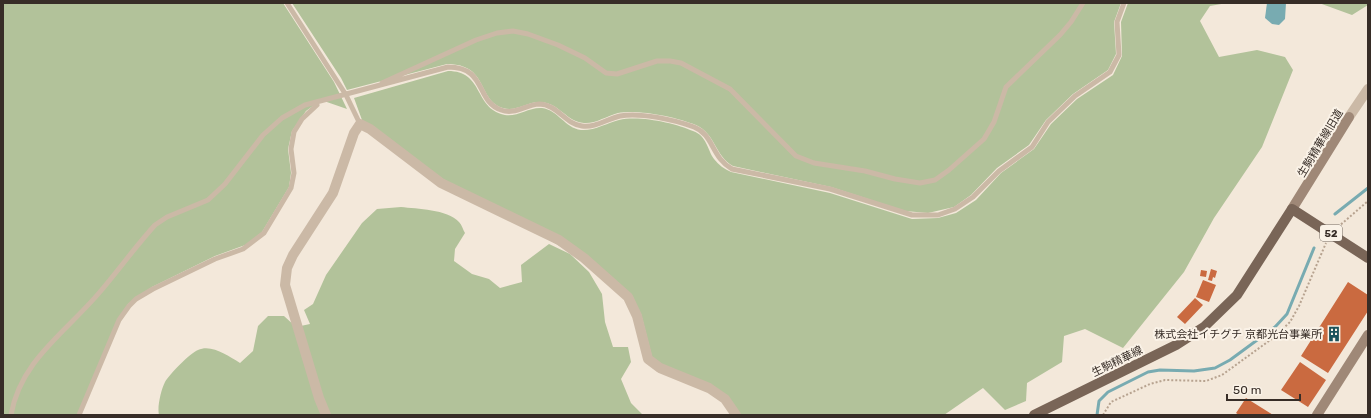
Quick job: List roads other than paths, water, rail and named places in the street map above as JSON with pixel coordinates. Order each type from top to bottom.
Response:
[{"type":"main road","name":"52","points":[[1292,209],[1368,258]]},
{"type":"main road","name":"生駒精華線","points":[[1034,415],[1176,345],[1204,327],[1237,295],[1292,209]]},
{"type":"street","name":"生駒精華線旧道","points":[[1292,209],[1368,89]]},
{"type":"street","points":[[326,415],[285,285],[286,268],[333,193],[354,133],[360,124],[370,129],[441,183],[559,240],[584,258],[628,296],[637,316],[648,359],[660,368],[709,388],[725,399],[736,415]]},
{"type":"street","points":[[1317,415],[1368,335]]},
{"type":"lane","points":[[287,3],[346,95],[360,124]]},
{"type":"lane","points":[[368,89],[483,38],[505,31],[521,32],[558,45],[585,58],[601,70],[611,74],[617,74],[658,61],[681,63],[730,89],[796,156],[814,163],[865,171],[920,184],[935,180],[949,170],[984,139],[994,122],[1006,87],[1060,36],[1083,3]]},
{"type":"lane","points":[[11,415],[25,375],[33,364],[55,336],[98,294],[155,225],[167,217],[208,200],[225,184],[263,136],[282,118],[305,106],[448,67],[459,68],[474,77],[488,101],[500,110],[514,112],[534,105],[546,105],[556,110],[572,123],[582,126],[588,126],[611,118],[628,115],[648,116],[688,126],[704,133],[717,156],[732,169],[830,189],[904,214],[933,215],[946,213],[967,202],[999,171],[1032,147],[1048,122],[1063,106],[1110,72],[1119,55],[1117,22],[1124,3]]},
{"type":"lane","points":[[79,415],[120,320],[129,306],[136,299],[215,258],[243,249],[264,233],[291,188],[294,173],[291,149],[294,132],[307,112],[321,102]]},
{"type":"water","points":[[1267,3],[1286,3],[1285,19],[1279,25],[1272,24],[1265,18]]},
{"type":"waterway","points":[[1335,214],[1368,188]]},
{"type":"waterway","points":[[1097,415],[1099,401],[1108,392],[1148,372],[1160,370],[1194,371],[1215,368],[1230,360],[1275,327],[1287,314],[1314,248]]},
{"type":"place","name":"株式会社イチグチ 京都光台事業所","points":[[1334,334]]}]
